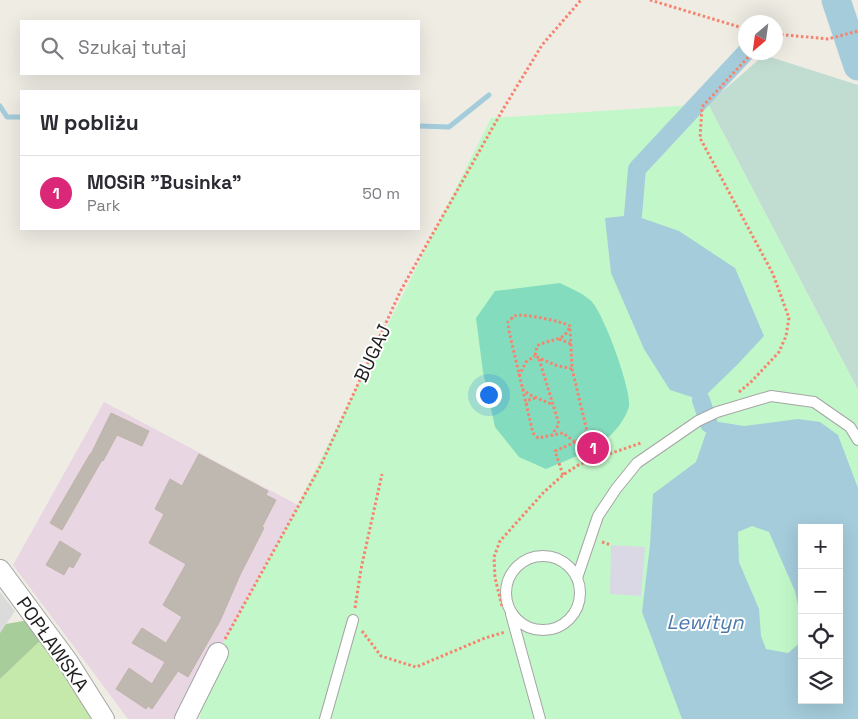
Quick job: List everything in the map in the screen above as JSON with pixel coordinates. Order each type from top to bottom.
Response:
[{"type":"street","name":"POPŁAWSKA","points":[[0,570],[68,662],[104,719]]},
{"type":"street","points":[[185,719],[218,653]]},
{"type":"lane","points":[[577,578],[598,516],[616,489],[637,463],[698,421],[717,412],[771,396],[814,402],[850,427],[858,440]]},
{"type":"lane","points":[[510,609],[516,619],[536,630],[548,630],[559,627],[569,620],[576,611],[580,600],[577,578],[570,567],[559,560],[546,556],[522,563],[513,572],[508,584],[506,596],[540,719]]},
{"type":"lane","points":[[325,719],[353,620]]},
{"type":"path","name":"BUGAJ","points":[[218,653],[321,464],[401,290],[537,53],[580,0]]},
{"type":"path","points":[[650,0],[738,27]]},
{"type":"path","points":[[783,35],[828,39],[858,31]]},
{"type":"path","points":[[738,392],[752,381],[779,352],[786,336],[789,318],[773,274],[700,138],[702,107],[746,60]]},
{"type":"path","points":[[563,433],[538,438],[533,433],[508,322],[513,316],[522,316],[561,322],[570,326]]},
{"type":"path","points":[[519,377],[526,362],[535,356],[537,346],[545,341],[559,339],[566,334],[570,326]]},
{"type":"path","points":[[563,475],[555,451],[580,440],[587,431],[572,369],[570,326]]},
{"type":"path","points":[[559,339],[571,344]]},
{"type":"path","points":[[535,356],[572,369]]},
{"type":"path","points":[[540,359],[559,424],[563,433],[575,442]]},
{"type":"path","points":[[522,389],[554,406]]},
{"type":"path","points":[[526,406],[530,399],[538,398]]},
{"type":"path","points":[[551,435],[559,424]]},
{"type":"path","points":[[500,541],[544,492],[563,475],[580,464],[608,456],[648,440]]},
{"type":"path","points":[[382,474],[361,569],[353,620],[381,656],[416,667],[485,638],[516,629]]},
{"type":"shaded area","points":[[104,402],[298,505],[218,653],[185,719],[128,719],[13,565]]},
{"type":"shaded area","points":[[611,545],[645,547],[641,596],[610,594]]},
{"type":"shaded area","points":[[0,592],[15,611],[0,633]]},
{"type":"green space","points":[[758,60],[780,60],[858,85],[858,390],[708,104]]},
{"type":"green space","points":[[708,104],[858,390],[858,719],[199,719],[218,653],[298,505],[491,118]]},
{"type":"green space","points":[[560,283],[583,295],[596,307],[616,351],[626,385],[629,406],[620,425],[611,435],[585,452],[546,469],[519,457],[495,427],[483,372],[476,318],[495,291]]},
{"type":"green space","points":[[29,620],[42,639],[0,679],[0,633],[6,624]]},
{"type":"green space","points":[[42,639],[95,719],[0,719],[0,679]]},
{"type":"water","points":[[633,215],[679,231],[735,268],[764,336],[701,400],[670,390],[644,349],[611,273],[605,218]]},
{"type":"water","name":"Lewityn","points":[[798,419],[820,422],[838,435],[858,488],[858,719],[682,719],[642,612],[650,545],[653,494],[696,462],[709,424],[719,422],[744,426]]},
{"type":"building","points":[[111,413],[149,431],[142,446],[117,435],[62,530],[50,523],[91,454]]},
{"type":"building","points":[[199,454],[268,491],[266,495],[276,500],[220,621],[188,677],[178,671],[152,709],[148,706],[146,709],[116,689],[129,668],[152,684],[165,662],[132,643],[142,628],[166,643],[182,617],[163,605],[186,564],[149,543],[164,514],[155,509],[170,479],[182,486]]},
{"type":"building","points":[[60,541],[81,554],[73,568],[69,566],[64,575],[46,565]]},
{"type":"waterway","points":[[836,0],[858,66]]},
{"type":"waterway","points":[[633,215],[637,169],[739,60]]},
{"type":"waterway","points":[[420,126],[449,127],[489,95]]},
{"type":"waterway","points":[[0,106],[7,117],[20,117]]},
{"type":"waterway","points":[[701,400],[709,424]]},
{"type":"place","name":"MOSiR \"Businka\"","points":[[593,448]]}]
